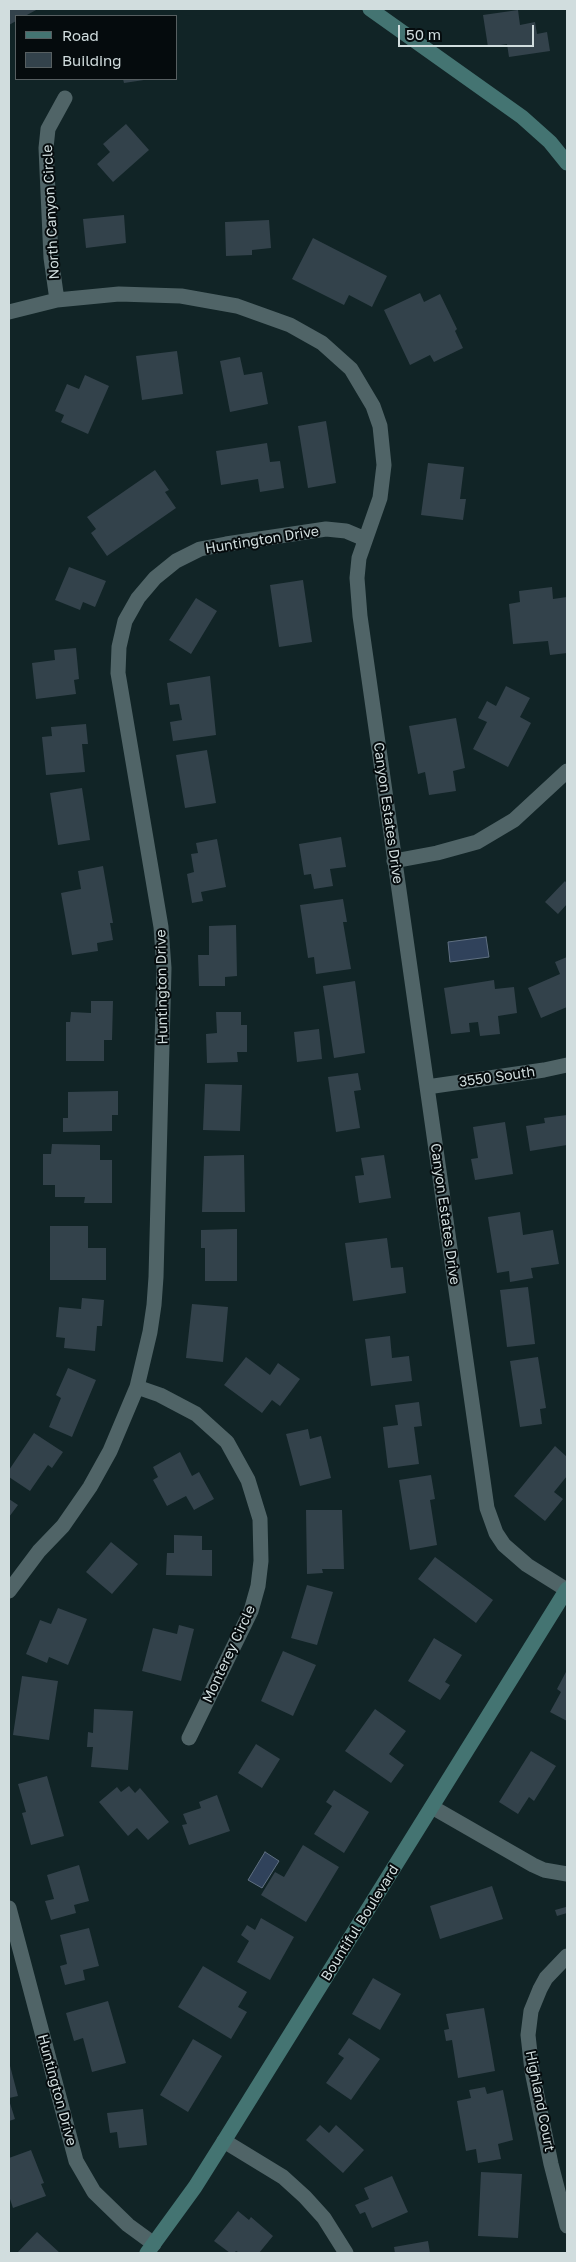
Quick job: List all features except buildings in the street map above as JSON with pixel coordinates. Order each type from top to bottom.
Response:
[{"type":"main road","points":[[370,9],[522,117],[550,142],[567,163]]},
{"type":"main road","name":"Bountiful Boulevard","points":[[150,2249],[224,2141],[567,1590]]},
{"type":"street","name":"North Canyon Circle","points":[[57,300],[51,258],[46,148],[48,129],[65,98]]},
{"type":"street","name":"Canyon Estates Drive","points":[[9,312],[57,300],[87,296],[149,294],[237,306],[298,329],[322,343],[351,369],[363,386],[373,406],[380,426],[384,455],[382,482],[380,498],[359,558],[358,598],[488,1514],[496,1533],[510,1551],[527,1565],[567,1590]]},
{"type":"street","name":"Huntington Drive","points":[[9,1591],[39,1551],[63,1526],[90,1487],[114,1444],[137,1387],[150,1332],[156,1277],[164,968],[161,927],[119,680],[118,660],[121,634],[131,609],[146,587],[165,569],[200,550],[220,545],[326,529],[346,531],[365,539]]},
{"type":"street","points":[[394,861],[437,853],[477,842],[514,820],[567,771]]},
{"type":"street","name":"3550 South","points":[[427,1087],[567,1065]]},
{"type":"street","name":"Monterey Circle","points":[[137,1387],[160,1395],[196,1414],[227,1442],[248,1480],[260,1519],[261,1561],[258,1586],[251,1611],[189,1738]]},
{"type":"street","points":[[432,1807],[533,1865],[544,1870],[567,1874]]},
{"type":"street","name":"Huntington Drive","points":[[9,1908],[76,2161],[94,2192],[150,2249]]},
{"type":"street","name":"Highland Court","points":[[567,1956],[546,1978],[540,1989],[531,2011],[528,2035],[532,2071],[551,2164],[567,2226]]},
{"type":"street","points":[[224,2141],[283,2178],[305,2197],[324,2218],[346,2253]]},
{"type":"water","points":[[486,937],[489,957],[450,962],[448,942]]},
{"type":"water","points":[[265,1852],[279,1861],[262,1888],[248,1880]]}]
